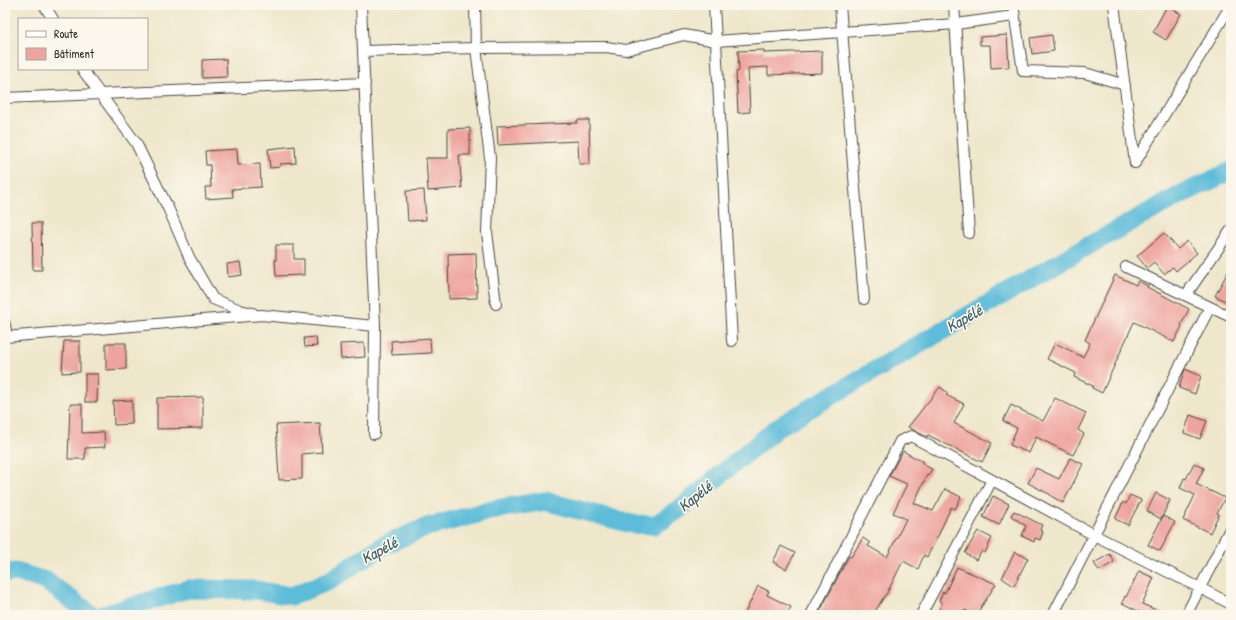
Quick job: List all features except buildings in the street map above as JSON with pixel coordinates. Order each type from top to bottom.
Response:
[{"type":"street","points":[[44,5],[53,18]]},
{"type":"street","points":[[361,5],[375,326],[374,434]]},
{"type":"street","points":[[475,5],[476,48],[490,158],[487,232],[496,304]]},
{"type":"street","points":[[714,5],[732,341]]},
{"type":"street","points":[[840,5],[864,299]]},
{"type":"street","points":[[954,5],[969,233]]},
{"type":"street","points":[[1013,5],[1023,71],[1085,73],[1125,85]]},
{"type":"street","points":[[1114,5],[1135,163],[1231,5]]},
{"type":"street","points":[[363,51],[606,47],[626,50],[684,35],[716,41],[956,24],[1014,16]]},
{"type":"street","points":[[83,70],[136,143],[189,256],[213,299],[240,310],[262,316]]},
{"type":"street","points":[[5,98],[365,83]]},
{"type":"street","points":[[1186,296],[1231,230]]},
{"type":"street","points":[[1126,267],[1231,318]]},
{"type":"street","points":[[1053,615],[1210,307]]},
{"type":"street","points":[[5,325],[6,336],[262,316],[375,326]]},
{"type":"street","points":[[811,615],[900,441],[911,436],[1094,535],[1231,604]]},
{"type":"street","points":[[921,615],[992,480]]},
{"type":"street","points":[[1186,615],[1231,528]]},
{"type":"waterway","name":"Kapélé","points":[[103,615],[188,589],[256,590],[292,596],[329,581],[384,545],[427,527],[496,509],[545,501],[632,524],[655,525],[678,510],[778,427],[1082,249],[1182,194],[1231,171]]},
{"type":"waterway","name":"Kapélé","points":[[5,573],[16,572],[46,581],[92,615]]}]
